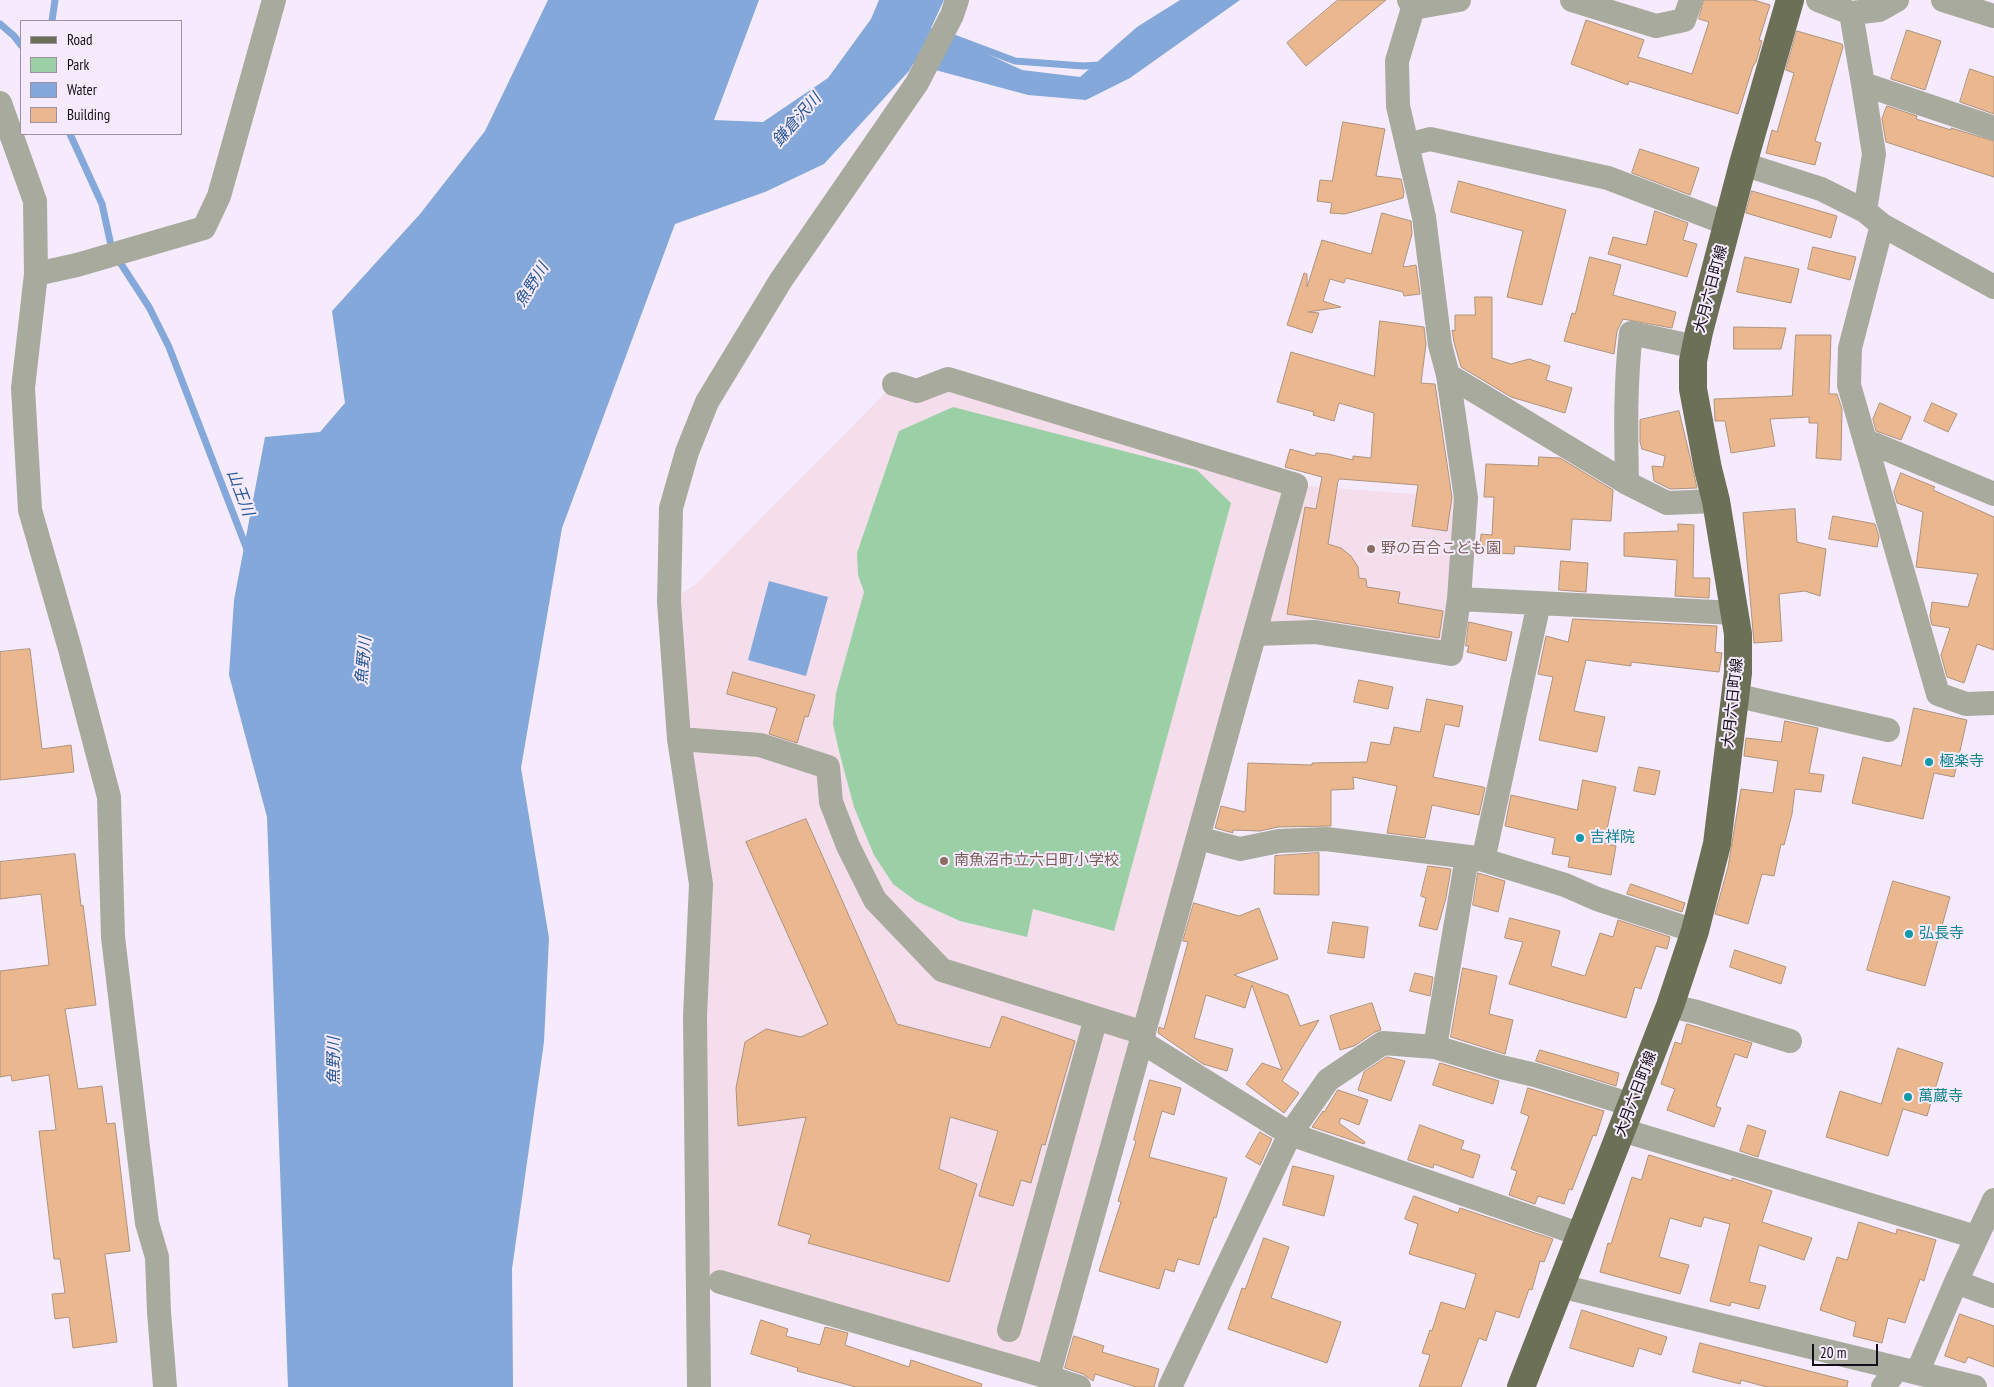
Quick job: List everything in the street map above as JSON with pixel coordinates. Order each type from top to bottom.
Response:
[{"type":"main road","name":"大月六日町線","points":[[1521,1387],[1670,1006],[1695,931],[1717,844],[1738,673],[1738,644],[1735,612],[1716,501],[1708,470],[1693,389],[1693,361],[1744,164],[1790,0]]},
{"type":"street","points":[[36,274],[77,265],[204,228],[219,196],[274,0]]},
{"type":"street","points":[[1255,634],[1315,632],[1451,654],[1460,599],[1466,498],[1448,375],[1440,345],[1424,217],[1398,106],[1397,61],[1411,4],[1459,0]]},
{"type":"street","points":[[1572,0],[1656,26],[1684,20],[1691,0]]},
{"type":"street","points":[[1818,0],[1851,13],[1880,10],[1897,0]]},
{"type":"street","points":[[1943,0],[1994,16]]},
{"type":"street","points":[[699,1387],[695,1016],[701,884],[679,738],[669,602],[671,508],[687,452],[707,402],[776,288],[917,83],[953,10]]},
{"type":"street","points":[[1851,13],[1874,154],[1874,218],[1850,348],[1849,385],[1938,694],[1966,704],[1994,703]]},
{"type":"street","points":[[1863,84],[1994,128]]},
{"type":"street","points":[[0,103],[35,201],[36,274],[23,388],[30,510],[70,649],[108,797],[113,937],[147,1223],[157,1257],[165,1387]]},
{"type":"street","points":[[1407,145],[1430,139],[1608,178],[1728,224]]},
{"type":"street","points":[[1744,164],[1821,189],[1994,287]]},
{"type":"street","points":[[1627,483],[1625,414],[1627,366],[1631,333],[1696,347]]},
{"type":"street","points":[[1448,375],[1627,483],[1667,503],[1716,501]]},
{"type":"street","points":[[894,384],[916,391],[948,379],[1296,485],[1048,1377]]},
{"type":"street","points":[[1867,447],[1874,444],[1994,494]]},
{"type":"street","points":[[1460,599],[1735,612]]},
{"type":"street","points":[[1435,1047],[1466,863],[1484,856],[1539,603]]},
{"type":"street","points":[[1734,695],[1888,730]]},
{"type":"street","points":[[679,738],[760,745],[828,767],[831,802],[848,846],[875,900],[942,970],[1096,1018],[1143,1037],[1290,1134],[1580,1234]]},
{"type":"street","points":[[1198,838],[1240,849],[1280,841],[1326,839],[1477,858],[1564,885],[1597,899],[1695,931]]},
{"type":"street","points":[[1670,1006],[1697,1012],[1790,1041]]},
{"type":"street","points":[[1009,1330],[1096,1018]]},
{"type":"street","points":[[1170,1387],[1290,1134],[1328,1080],[1383,1043],[1435,1047],[1632,1105]]},
{"type":"street","points":[[1622,1130],[1976,1237]]},
{"type":"street","points":[[1883,1387],[1908,1370],[1956,1282],[1994,1200]]},
{"type":"street","points":[[720,1282],[1079,1387]]},
{"type":"street","points":[[1956,1282],[1994,1296]]},
{"type":"street","points":[[1560,1286],[1975,1387]]},
{"type":"shaded area","name":"南魚沼市立六日町小学校","points":[[948,379],[1296,485],[1466,498],[1451,654],[1255,634],[1048,1377],[720,1282],[697,1266],[701,884],[669,602],[695,585],[894,384]]},
{"type":"green space","points":[[953,407],[1197,470],[1231,503],[1114,931],[1033,909],[1027,937],[960,921],[916,901],[893,884],[874,855],[854,807],[833,724],[836,693],[864,592],[858,575],[857,553],[899,431]]},
{"type":"water","points":[[548,0],[759,0],[714,120],[763,122],[828,78],[871,19],[879,0],[944,0],[931,28],[1022,70],[1080,77],[1137,27],[1180,0],[1240,0],[1130,78],[1086,100],[1028,95],[913,64],[909,71],[824,164],[765,192],[675,224],[562,528],[521,768],[549,938],[544,1042],[512,1269],[513,1387],[288,1387],[267,817],[229,675],[234,600],[265,437],[320,432],[345,403],[332,311],[420,214],[485,131]]},
{"type":"water","points":[[769,581],[828,597],[806,676],[748,660]]},
{"type":"building","points":[[1338,0],[1386,0],[1306,66],[1287,43]]},
{"type":"building","points":[[1704,0],[1754,0],[1770,5],[1759,40],[1762,41],[1756,62],[1753,66],[1738,114],[1629,81],[1628,85],[1571,64],[1586,20],[1644,40],[1638,57],[1692,74],[1709,22],[1699,19]]},
{"type":"building","points":[[1907,30],[1941,41],[1925,90],[1891,79]]},
{"type":"building","points":[[1797,31],[1842,44],[1843,47],[1815,141],[1821,143],[1815,165],[1766,153],[1772,130],[1777,132],[1794,73],[1786,70]]},
{"type":"building","points":[[1970,69],[1994,77],[1994,114],[1960,102]]},
{"type":"building","points":[[1887,106],[1917,116],[1916,119],[1994,141],[1994,177],[1886,142],[1882,119]]},
{"type":"building","points":[[1343,122],[1385,129],[1376,176],[1401,179],[1404,192],[1403,198],[1345,214],[1330,213],[1332,203],[1317,201],[1320,180],[1332,181]]},
{"type":"building","points":[[1640,149],[1699,168],[1690,195],[1632,173]]},
{"type":"building","points":[[1459,181],[1566,210],[1542,305],[1507,297],[1523,231],[1451,212]]},
{"type":"building","points":[[1752,191],[1837,216],[1831,238],[1746,213]]},
{"type":"building","points":[[1655,211],[1688,223],[1683,240],[1697,244],[1687,277],[1608,254],[1613,237],[1646,245]]},
{"type":"building","points":[[1382,213],[1411,221],[1412,234],[1403,267],[1416,265],[1420,294],[1404,296],[1403,292],[1346,278],[1344,283],[1330,279],[1323,301],[1341,307],[1308,312],[1319,313],[1312,333],[1287,325],[1304,273],[1307,274],[1307,287],[1322,240],[1371,254]]},
{"type":"building","points":[[1813,247],[1856,257],[1850,280],[1808,269]]},
{"type":"building","points":[[1590,257],[1621,265],[1613,295],[1676,312],[1672,328],[1623,319],[1617,331],[1614,354],[1564,341],[1572,313],[1575,314]]},
{"type":"building","points":[[1745,257],[1799,269],[1791,303],[1737,292]]},
{"type":"building","points":[[1475,297],[1492,297],[1492,358],[1511,364],[1529,359],[1550,366],[1546,380],[1572,388],[1565,413],[1511,397],[1461,367],[1452,330],[1455,331],[1455,315],[1475,315]]},
{"type":"building","points":[[1380,321],[1424,327],[1426,344],[1421,383],[1435,384],[1452,497],[1447,531],[1412,526],[1418,485],[1340,479],[1338,481],[1328,544],[1341,548],[1351,556],[1358,567],[1359,578],[1366,579],[1367,587],[1400,592],[1398,603],[1443,611],[1439,638],[1287,614],[1305,507],[1316,509],[1322,477],[1285,467],[1290,449],[1315,456],[1316,453],[1353,460],[1353,456],[1371,458],[1374,413],[1339,403],[1334,421],[1313,415],[1314,412],[1277,402],[1291,352],[1374,376]]},
{"type":"building","points":[[1734,327],[1786,328],[1781,349],[1734,349]]},
{"type":"building","points":[[1796,335],[1831,335],[1829,394],[1837,394],[1842,409],[1841,460],[1816,458],[1818,423],[1809,423],[1809,417],[1770,419],[1775,446],[1731,453],[1725,421],[1715,421],[1714,399],[1792,396]]},
{"type":"building","points":[[1880,403],[1911,417],[1901,440],[1876,431],[1873,419]]},
{"type":"building","points":[[1932,403],[1957,414],[1948,432],[1924,421]]},
{"type":"building","points":[[1679,411],[1697,488],[1670,489],[1654,481],[1652,466],[1663,467],[1665,456],[1642,449],[1640,442],[1640,420]]},
{"type":"building","points":[[1539,457],[1560,458],[1613,490],[1611,521],[1572,519],[1570,550],[1515,546],[1514,554],[1480,552],[1481,534],[1492,535],[1494,497],[1484,497],[1486,464],[1538,466]]},
{"type":"building","points":[[1901,473],[1935,487],[1933,490],[1994,517],[1994,650],[1977,644],[1964,683],[1947,677],[1941,655],[1950,628],[1932,625],[1930,616],[1932,602],[1968,607],[1978,574],[1916,567],[1923,512],[1897,503],[1894,492]]},
{"type":"building","points":[[1795,509],[1797,542],[1826,549],[1820,596],[1805,591],[1779,594],[1782,641],[1754,643],[1743,513]]},
{"type":"building","points":[[1833,516],[1875,524],[1879,537],[1877,547],[1829,539]]},
{"type":"building","points":[[1678,524],[1694,525],[1693,578],[1710,578],[1709,598],[1675,596],[1677,560],[1624,556],[1624,533],[1678,531]]},
{"type":"building","points":[[1561,561],[1588,563],[1586,592],[1559,590]]},
{"type":"building","points":[[1573,619],[1717,626],[1715,652],[1722,653],[1719,672],[1631,662],[1631,666],[1586,660],[1574,711],[1605,717],[1597,752],[1539,740],[1553,677],[1538,674],[1546,636],[1568,642]]},
{"type":"building","points":[[1469,622],[1512,632],[1506,661],[1467,652],[1469,646],[1466,646]]},
{"type":"building","points":[[30,649],[42,749],[71,745],[74,772],[0,780],[0,652]]},
{"type":"building","points":[[733,672],[815,695],[808,717],[805,716],[797,743],[769,734],[777,708],[727,694]]},
{"type":"building","points":[[1359,680],[1393,687],[1388,709],[1354,702]]},
{"type":"building","points":[[1427,699],[1463,706],[1459,727],[1445,724],[1433,777],[1485,788],[1479,815],[1432,805],[1425,838],[1387,833],[1397,786],[1353,777],[1354,789],[1331,790],[1331,826],[1278,827],[1260,831],[1233,830],[1233,833],[1215,828],[1221,806],[1245,812],[1248,763],[1312,765],[1312,763],[1367,762],[1371,742],[1390,745],[1394,727],[1420,732]]},
{"type":"building","name":"極楽寺","points":[[1914,708],[1967,720],[1954,777],[1934,773],[1923,819],[1852,803],[1863,757],[1901,766]]},
{"type":"building","points":[[1785,721],[1818,728],[1809,773],[1824,775],[1821,792],[1795,789],[1792,814],[1784,845],[1781,844],[1774,876],[1762,874],[1748,924],[1715,914],[1728,867],[1741,789],[1773,793],[1778,761],[1744,756],[1746,738],[1781,742]]},
{"type":"building","points":[[1639,767],[1660,771],[1655,795],[1634,791]]},
{"type":"building","name":"吉祥院","points":[[1583,780],[1616,787],[1604,843],[1616,846],[1611,875],[1568,867],[1570,857],[1552,854],[1555,838],[1505,826],[1511,795],[1577,810]]},
{"type":"building","points":[[806,819],[897,1024],[990,1048],[1002,1016],[1075,1041],[1045,1145],[1042,1144],[1031,1183],[1021,1180],[1013,1206],[979,1196],[998,1131],[950,1117],[939,1169],[977,1184],[949,1282],[808,1243],[811,1235],[778,1225],[806,1117],[738,1126],[736,1088],[745,1042],[766,1029],[801,1037],[828,1024],[746,842]]},
{"type":"building","points":[[1319,853],[1319,895],[1274,894],[1275,856]]},
{"type":"building","points":[[75,854],[96,1005],[65,1009],[78,1089],[102,1086],[107,1124],[115,1123],[130,1251],[105,1254],[117,1342],[73,1348],[69,1317],[55,1319],[52,1294],[65,1293],[60,1259],[54,1259],[39,1131],[56,1130],[49,1075],[12,1081],[11,1075],[0,1077],[0,971],[49,965],[41,894],[0,899],[0,862]]},
{"type":"building","points":[[1428,866],[1451,869],[1446,898],[1437,930],[1419,926],[1426,898],[1421,896]]},
{"type":"building","points":[[1478,873],[1505,881],[1498,912],[1473,905]]},
{"type":"building","name":"弘長寺","points":[[1893,881],[1950,897],[1925,986],[1867,970]]},
{"type":"building","points":[[1631,884],[1685,903],[1682,912],[1627,894]]},
{"type":"building","points":[[1194,903],[1239,916],[1259,908],[1278,959],[1234,975],[1288,995],[1300,1026],[1319,1020],[1282,1081],[1299,1093],[1284,1113],[1246,1084],[1262,1063],[1282,1070],[1252,985],[1245,1008],[1206,995],[1194,1038],[1233,1049],[1227,1071],[1203,1064],[1158,1033],[1159,1027],[1164,1029],[1188,942],[1183,941]]},
{"type":"building","points":[[1510,918],[1560,931],[1551,966],[1585,976],[1600,933],[1613,937],[1618,920],[1670,937],[1667,949],[1656,946],[1641,989],[1635,987],[1626,1018],[1509,984],[1523,942],[1505,938]]},
{"type":"building","points":[[1333,922],[1368,927],[1364,958],[1328,953]]},
{"type":"building","points":[[1735,950],[1786,967],[1781,984],[1730,967]]},
{"type":"building","points":[[1463,968],[1497,976],[1489,1014],[1513,1020],[1505,1054],[1451,1037]]},
{"type":"building","points":[[1415,973],[1433,977],[1430,996],[1410,991]]},
{"type":"building","points":[[1372,1003],[1381,1030],[1354,1046],[1340,1050],[1330,1016]]},
{"type":"building","points":[[1687,1024],[1752,1043],[1747,1058],[1735,1054],[1716,1106],[1721,1108],[1714,1127],[1667,1110],[1675,1089],[1661,1084],[1675,1042],[1681,1044]]},
{"type":"building","name":"萬蔵寺","points":[[1898,1048],[1943,1063],[1927,1116],[1903,1109],[1888,1156],[1826,1137],[1840,1091],[1881,1104]]},
{"type":"building","points":[[1540,1050],[1619,1073],[1616,1086],[1536,1061]]},
{"type":"building","points":[[1387,1057],[1405,1061],[1391,1101],[1358,1090],[1364,1072]]},
{"type":"building","points":[[1440,1063],[1499,1081],[1493,1104],[1433,1085]]},
{"type":"building","points":[[1150,1080],[1181,1088],[1174,1115],[1162,1111],[1149,1157],[1227,1178],[1216,1218],[1214,1217],[1199,1265],[1178,1259],[1174,1272],[1165,1269],[1159,1289],[1099,1271],[1121,1202],[1118,1201],[1136,1141],[1134,1140]]},
{"type":"building","points":[[1528,1088],[1604,1111],[1596,1136],[1593,1135],[1572,1190],[1569,1189],[1564,1204],[1538,1196],[1535,1204],[1509,1195],[1517,1171],[1511,1169],[1529,1116],[1521,1113]]},
{"type":"building","points":[[1338,1090],[1368,1100],[1359,1125],[1341,1118],[1339,1123],[1365,1142],[1364,1144],[1312,1127]]},
{"type":"building","points":[[1420,1125],[1464,1141],[1461,1149],[1480,1155],[1473,1178],[1434,1164],[1433,1168],[1408,1160]]},
{"type":"building","points":[[1748,1125],[1766,1131],[1758,1157],[1740,1151]]},
{"type":"building","points":[[1260,1132],[1272,1139],[1260,1165],[1246,1157]]},
{"type":"building","points":[[1649,1155],[1732,1181],[1732,1178],[1772,1191],[1762,1222],[1812,1238],[1804,1260],[1759,1245],[1749,1282],[1766,1286],[1759,1309],[1731,1302],[1730,1306],[1710,1301],[1730,1224],[1704,1217],[1701,1227],[1670,1218],[1659,1257],[1689,1265],[1680,1294],[1600,1272],[1608,1243],[1611,1244],[1632,1177],[1641,1180]]},
{"type":"building","points":[[1293,1166],[1334,1176],[1324,1216],[1283,1205]]},
{"type":"building","points":[[1414,1196],[1458,1213],[1460,1208],[1553,1239],[1544,1262],[1540,1261],[1532,1290],[1529,1289],[1519,1318],[1496,1311],[1486,1341],[1479,1338],[1461,1387],[1419,1387],[1430,1355],[1422,1353],[1430,1330],[1432,1331],[1441,1302],[1465,1309],[1476,1274],[1409,1254],[1418,1224],[1405,1219]]},
{"type":"building","points":[[1859,1222],[1896,1234],[1897,1229],[1936,1240],[1924,1281],[1920,1279],[1905,1323],[1888,1318],[1882,1343],[1853,1336],[1856,1322],[1820,1310],[1837,1257],[1847,1260]]},
{"type":"building","points":[[1264,1238],[1289,1247],[1271,1298],[1341,1322],[1327,1363],[1228,1329],[1242,1288],[1245,1289]]},
{"type":"building","points":[[1582,1310],[1667,1337],[1661,1355],[1639,1348],[1633,1367],[1570,1348]]},
{"type":"building","points":[[1960,1314],[1994,1326],[1994,1367],[1968,1357],[1965,1363],[1945,1356]]},
{"type":"building","points":[[761,1320],[788,1329],[786,1336],[820,1345],[825,1327],[848,1333],[845,1345],[909,1367],[911,1360],[982,1384],[981,1387],[856,1387],[797,1371],[798,1368],[751,1354]]},
{"type":"building","points":[[1074,1336],[1104,1346],[1102,1352],[1159,1369],[1154,1387],[1136,1387],[1095,1374],[1093,1381],[1083,1374],[1065,1368]]},
{"type":"building","points":[[1700,1343],[1848,1381],[1847,1387],[1767,1387],[1741,1380],[1740,1384],[1693,1372]]},
{"type":"waterway","name":"山王川","points":[[52,20],[55,0]]},
{"type":"waterway","points":[[0,24],[20,44]]},
{"type":"waterway","points":[[946,35],[1015,61],[1083,66],[1101,65]]},
{"type":"waterway","name":"山王川","points":[[70,135],[102,204],[112,250],[149,307],[169,347],[248,552]]},
{"type":"place","name":"野の百合こども園","points":[[1371,549]]},
{"type":"place","name":"極楽寺","points":[[1929,762]]},
{"type":"place","name":"吉祥院","points":[[1580,838]]},
{"type":"place","name":"南魚沼市立六日町小学校","points":[[944,861]]},
{"type":"place","name":"弘長寺","points":[[1909,934]]},
{"type":"place","name":"萬蔵寺","points":[[1908,1097]]},
{"type":"water label","name":"鎌倉沢川","points":[[797,120]]},
{"type":"water label","name":"魚野川","points":[[532,285]]},
{"type":"water label","name":"魚野川","points":[[364,661]]},
{"type":"water label","name":"魚野川","points":[[334,1061]]}]
